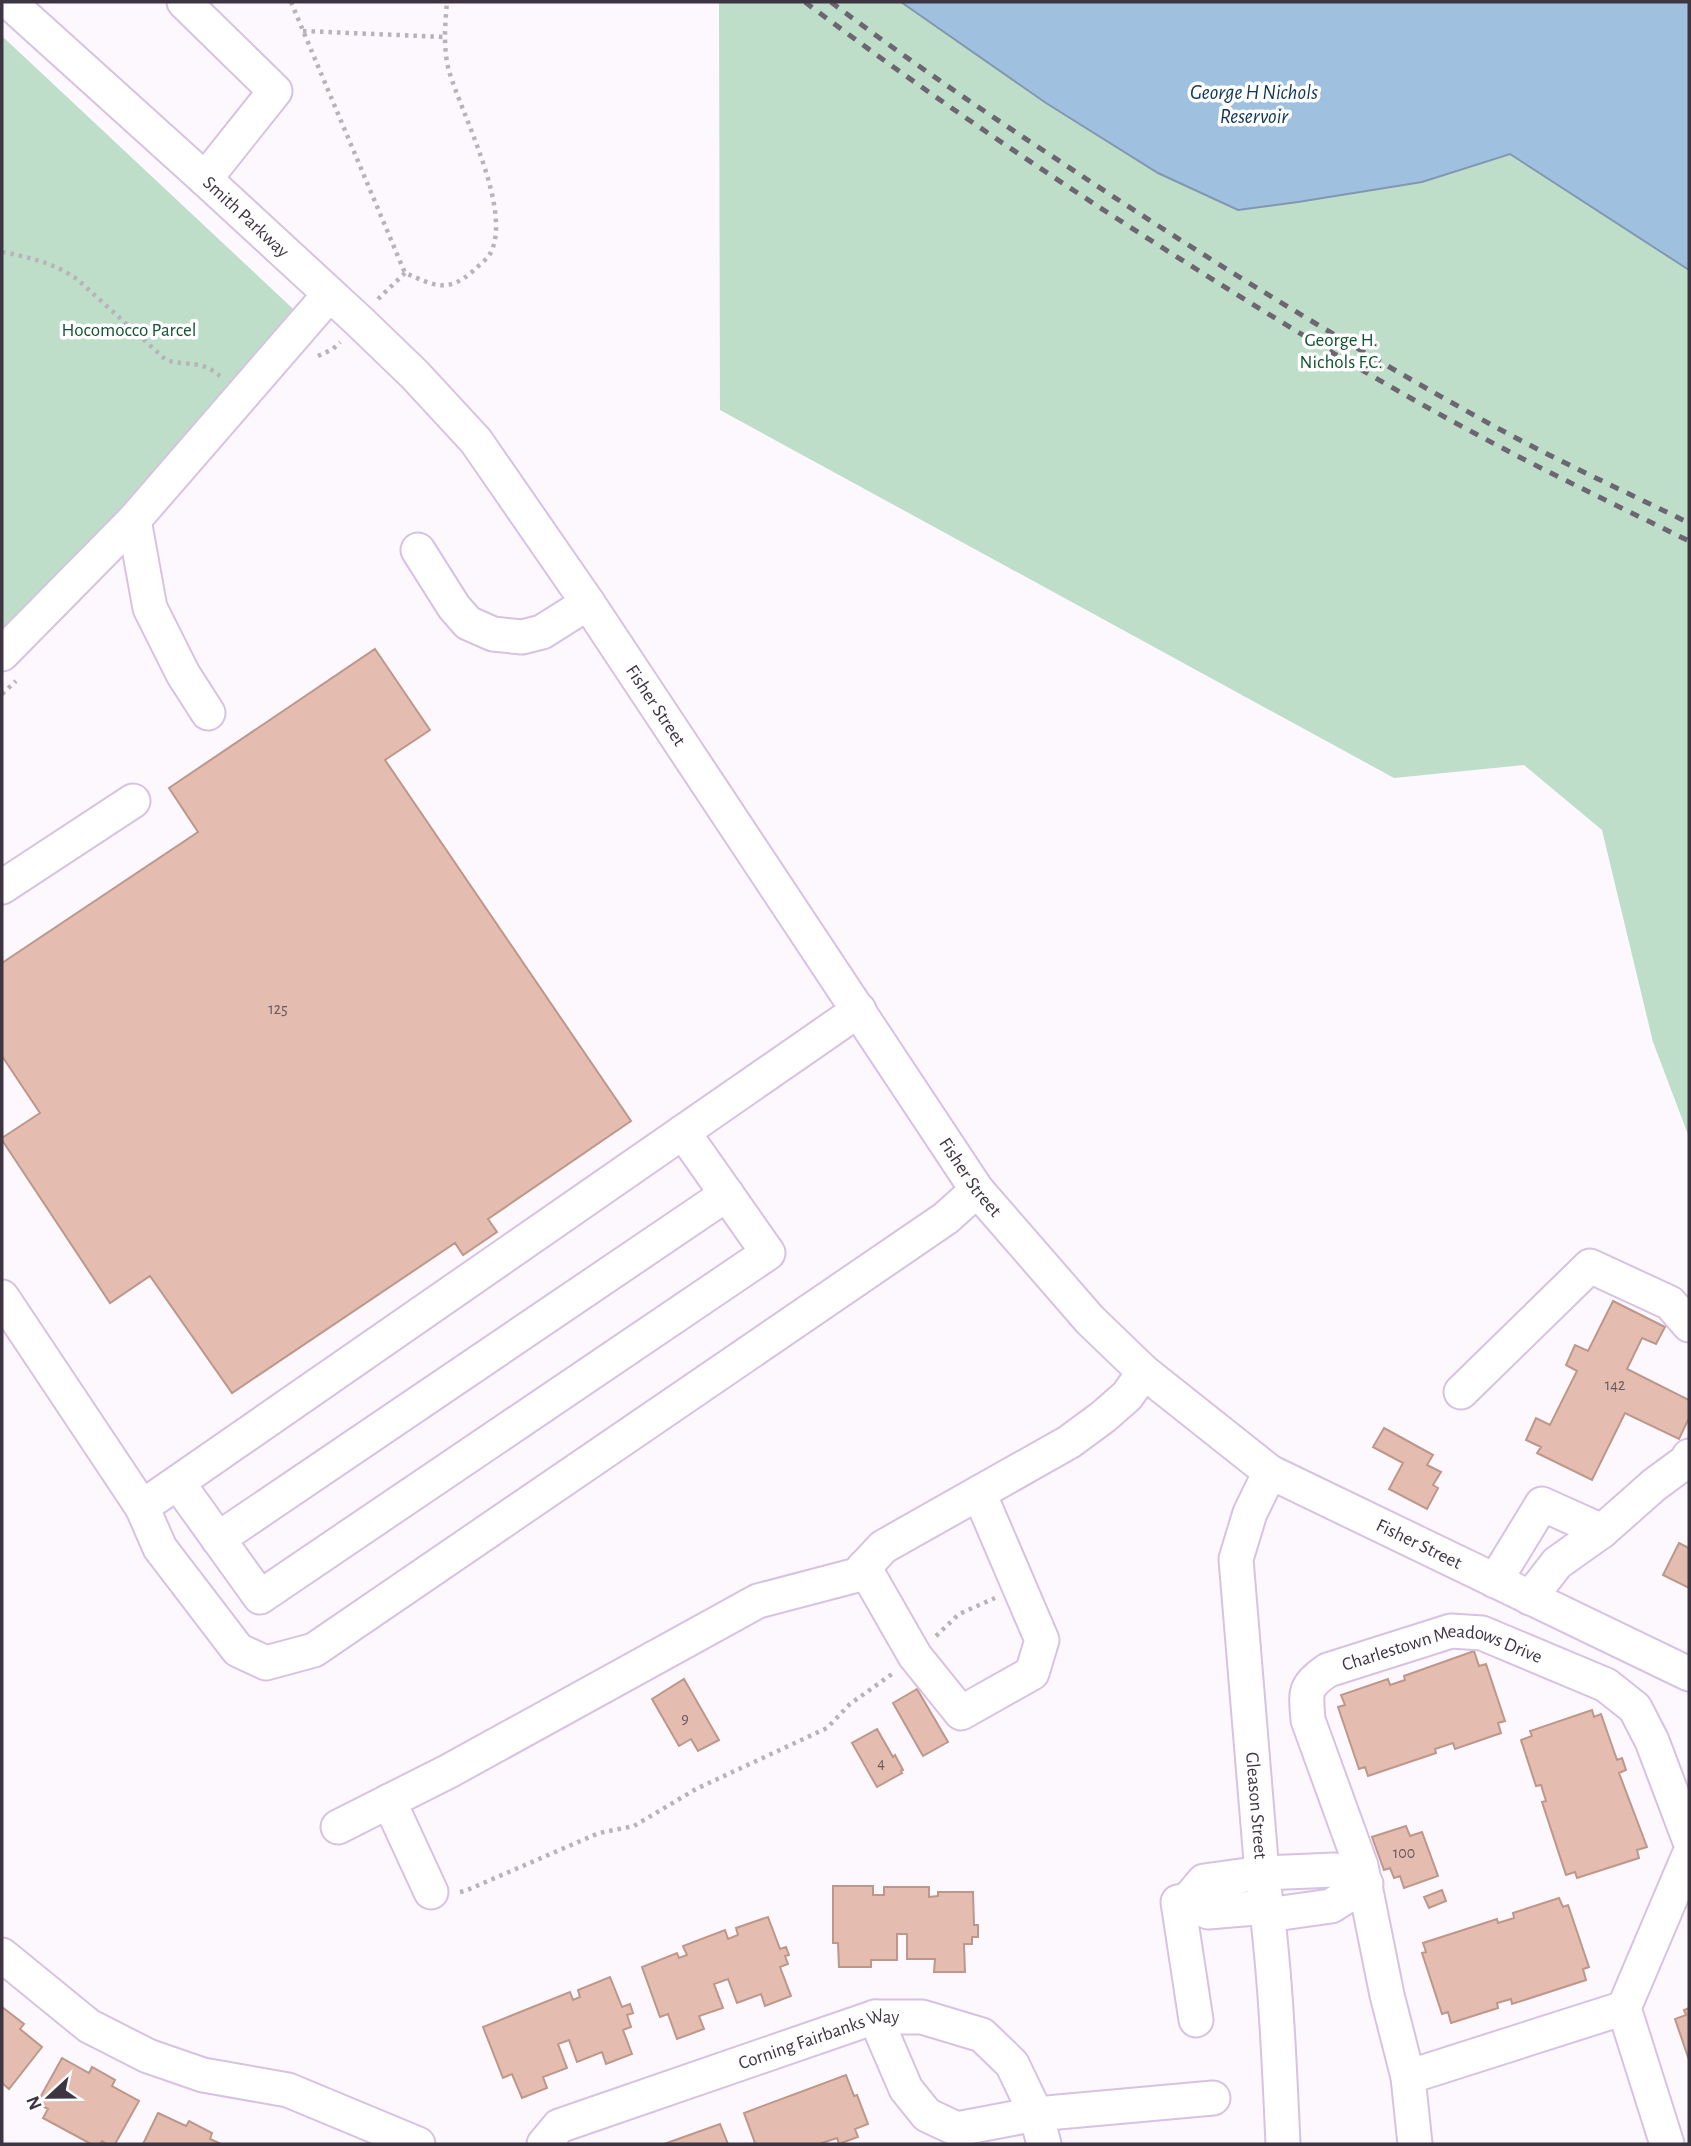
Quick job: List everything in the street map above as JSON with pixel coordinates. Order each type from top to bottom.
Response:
[{"type":"street","name":"Smith Parkway","points":[[9,2],[359,321],[476,440]]},
{"type":"street","points":[[184,2],[275,91],[205,179]]},
{"type":"street","points":[[2,654],[134,520],[329,295]]},
{"type":"street","name":"Fisher Street","points":[[476,440],[588,603],[977,1189],[1090,1320],[1144,1372],[1270,1472],[1689,1675]]},
{"type":"street","points":[[134,520],[150,608],[183,674],[208,713]]},
{"type":"street","points":[[418,550],[454,607],[468,623],[493,634],[522,637],[542,632],[588,603]]},
{"type":"street","points":[[2,887],[133,801]]},
{"type":"street","points":[[142,1507],[859,1010]]},
{"type":"street","points":[[178,1483],[260,1597],[745,1269],[768,1253],[683,1132]]},
{"type":"street","points":[[2,1297],[142,1507],[160,1548],[238,1650],[266,1663],[314,1650],[946,1218],[977,1189]]},
{"type":"street","points":[[218,1539],[727,1194]]},
{"type":"street","points":[[1461,1392],[1590,1266],[1670,1303],[1689,1325]]},
{"type":"street","points":[[338,1827],[449,1771],[758,1601],[857,1575],[883,1547],[1069,1442],[1127,1396],[1144,1372]]},
{"type":"street","points":[[1530,1598],[1557,1563],[1602,1531],[1654,1485],[1688,1460],[1689,1456]]},
{"type":"street","name":"Gleason Street","points":[[1270,1472],[1250,1513],[1236,1559],[1277,2022],[1283,2144]]},
{"type":"street","points":[[864,1567],[915,1656],[961,1713],[1032,1673],[1042,1640],[979,1493]]},
{"type":"street","points":[[1495,1581],[1542,1504],[1602,1531]]},
{"type":"street","name":"Charlestown Meadows Drive","points":[[1415,2144],[1408,2077],[1387,1995],[1366,1884],[1308,1720],[1306,1696],[1311,1681],[1328,1670],[1451,1631],[1482,1633],[1606,1685],[1635,1708],[1652,1741],[1689,1839]]},
{"type":"street","points":[[389,1801],[431,1892]]},
{"type":"street","points":[[1668,2144],[1624,2008],[1689,1855]]},
{"type":"street","points":[[1196,2020],[1178,1902],[1188,1900],[1204,1881],[1262,1872],[1334,1870],[1366,1884]]},
{"type":"street","points":[[1188,1900],[1208,1912],[1331,1906],[1366,1884]]},
{"type":"street","points":[[2,1955],[89,2026],[148,2056],[203,2075],[288,2090],[418,2144]]},
{"type":"street","points":[[1408,2077],[1624,2008]]},
{"type":"street","points":[[875,2017],[906,2089],[927,2115],[957,2129],[1040,2129],[1213,2098]]},
{"type":"street","name":"Corning Fairbanks Way","points":[[544,2144],[559,2126],[875,2017],[922,2017],[982,2035],[1012,2064],[1040,2129]]},
{"type":"path","points":[[291,2],[405,273],[432,284],[453,286],[491,253],[496,228],[492,188],[449,69],[445,37],[447,2]]},
{"type":"path","points":[[303,30],[445,37]]},
{"type":"path","points":[[2,252],[42,261],[62,269],[77,279],[166,360],[210,368],[242,395]]},
{"type":"path","points":[[313,358],[333,349],[376,300],[405,273]]},
{"type":"path","points":[[431,1892],[464,1891],[599,1833],[634,1826],[696,1789],[827,1728],[850,1704],[915,1656],[959,1614],[1004,1594]]},
{"type":"green space","name":"George H. Nichols F.C.","points":[[719,2],[1689,2],[1689,1137],[1653,1042],[1602,830],[1524,765],[1394,778],[720,410]]},
{"type":"green space","name":"Hocomocco Parcel","points":[[2,36],[306,321],[2,647]]},
{"type":"water","name":"George H Nichols Reservoir","points":[[901,2],[1689,2],[1689,270],[1510,154],[1422,182],[1238,210],[1158,173],[1046,103]]},
{"type":"building","points":[[375,649],[430,730],[385,760],[631,1121],[488,1219],[497,1232],[463,1255],[455,1243],[232,1393],[150,1276],[110,1303],[2,1140],[40,1113],[2,1056],[2,963],[198,832],[169,788]]},
{"type":"building","points":[[1613,1301],[1665,1327],[1656,1344],[1642,1338],[1627,1369],[1689,1400],[1689,1418],[1679,1439],[1625,1413],[1592,1480],[1537,1453],[1541,1447],[1526,1440],[1536,1418],[1550,1425],[1577,1371],[1566,1365],[1575,1345],[1588,1351]]},
{"type":"building","points":[[1384,1428],[1433,1455],[1427,1465],[1441,1472],[1433,1485],[1438,1488],[1427,1509],[1389,1489],[1403,1463],[1373,1447]]},
{"type":"building","points":[[1679,1543],[1689,1548],[1689,1588],[1663,1575]]},
{"type":"building","points":[[1474,1651],[1479,1666],[1486,1664],[1505,1721],[1498,1723],[1501,1733],[1455,1749],[1453,1743],[1435,1749],[1436,1753],[1368,1776],[1365,1767],[1359,1769],[1338,1707],[1345,1705],[1341,1695],[1388,1679],[1390,1685],[1405,1680],[1404,1676]]},
{"type":"building","points":[[684,1679],[719,1740],[698,1751],[691,1739],[679,1746],[652,1699]]},
{"type":"building","points":[[917,1689],[948,1742],[923,1756],[893,1703]]},
{"type":"building","points":[[1592,1710],[1594,1717],[1601,1714],[1617,1760],[1622,1758],[1626,1770],[1619,1773],[1647,1847],[1637,1850],[1639,1858],[1577,1878],[1575,1872],[1566,1875],[1542,1802],[1546,1801],[1541,1785],[1536,1786],[1521,1740],[1532,1736],[1530,1731]]},
{"type":"building","points":[[877,1729],[903,1770],[877,1787],[852,1743]]},
{"type":"building","points":[[1406,1826],[1410,1836],[1422,1832],[1438,1876],[1404,1888],[1400,1876],[1394,1878],[1390,1868],[1384,1870],[1372,1837]]},
{"type":"building","points":[[833,1886],[873,1886],[873,1895],[884,1895],[884,1887],[929,1887],[929,1897],[938,1896],[938,1892],[973,1892],[974,1925],[978,1925],[978,1937],[972,1937],[972,1944],[964,1944],[965,1972],[934,1972],[935,1959],[907,1959],[907,1934],[897,1934],[897,1960],[871,1960],[871,1967],[839,1967],[838,1943],[833,1943]]},
{"type":"building","points":[[1442,1890],[1446,1901],[1429,1908],[1424,1897]]},
{"type":"building","points":[[1559,1898],[1563,1907],[1568,1905],[1589,1967],[1583,1969],[1586,1980],[1512,2004],[1511,1999],[1497,2003],[1498,2008],[1451,2023],[1448,2012],[1442,2014],[1422,1953],[1426,1952],[1423,1943],[1497,1919],[1498,1923],[1514,1918],[1513,1913]]},
{"type":"building","points":[[768,1917],[780,1949],[786,1947],[789,1955],[785,1956],[788,1964],[780,1967],[791,1996],[765,2006],[761,1994],[737,2003],[728,1979],[714,1984],[723,2008],[699,2016],[704,2029],[677,2039],[668,2014],[660,2017],[642,1967],[677,1953],[679,1958],[687,1955],[683,1946],[725,1930],[728,1939],[738,1935],[736,1928]]},
{"type":"building","points":[[610,1977],[622,2007],[630,2004],[633,2013],[627,2015],[631,2027],[623,2030],[632,2054],[606,2064],[602,2052],[577,2062],[569,2040],[558,2044],[567,2068],[543,2077],[547,2088],[522,2098],[512,2074],[503,2078],[483,2027],[570,1992],[573,2000],[580,1997],[578,1990]]},
{"type":"building","points":[[2,2007],[24,2024],[20,2029],[42,2047],[9,2089],[2,2083]]},
{"type":"building","points":[[1689,2008],[1689,2060],[1675,2019],[1686,2015],[1684,2010]]},
{"type":"building","points":[[62,2058],[89,2073],[92,2067],[115,2080],[112,2086],[139,2101],[115,2144],[102,2141],[100,2144],[91,2144],[43,2118],[48,2109],[37,2103]]},
{"type":"building","points":[[846,2075],[868,2124],[855,2129],[858,2137],[839,2144],[837,2138],[819,2144],[753,2144],[755,2143],[744,2113]]},
{"type":"building","points":[[158,2113],[186,2126],[189,2121],[212,2133],[210,2139],[221,2144],[143,2144]]},
{"type":"building","points":[[720,2124],[728,2144],[664,2144]]},
{"type":"railway","points":[[805,2],[1040,168],[1293,329],[1476,434],[1689,541]]},
{"type":"railway","points":[[831,2],[1003,123],[1268,295],[1507,433],[1689,523]]}]
